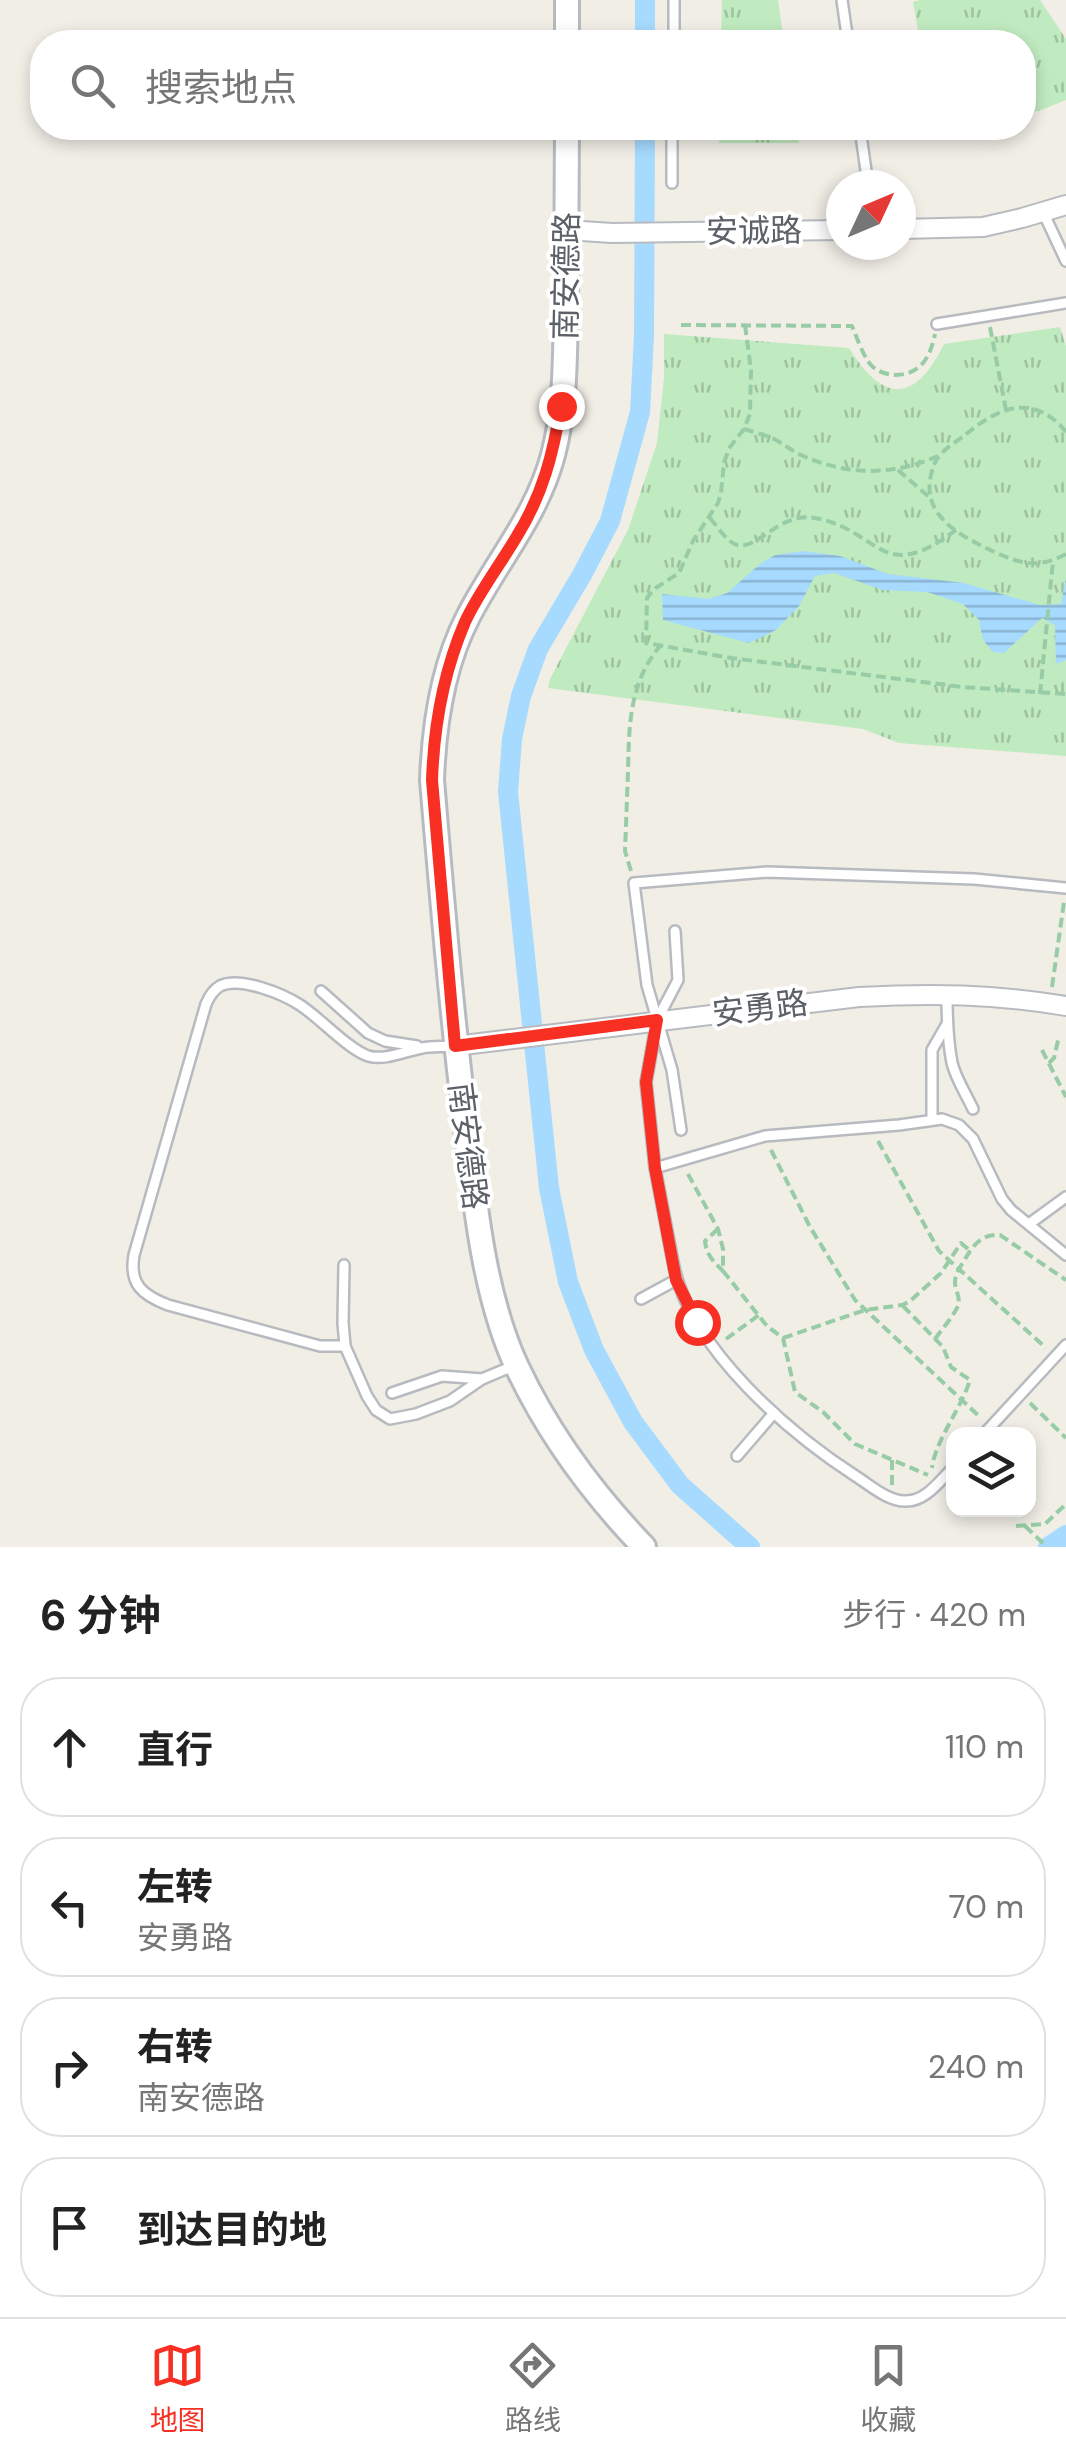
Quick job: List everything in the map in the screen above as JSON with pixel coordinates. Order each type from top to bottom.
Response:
[{"type":"street","points":[[567,0],[567,30]]},
{"type":"street","name":"南安德路","points":[[567,140],[565,363],[553,454],[540,494],[466,619],[442,693],[433,736],[432,780],[455,1046],[476,1218],[490,1288],[516,1365],[543,1416],[574,1466],[644,1547]]},
{"type":"street","points":[[916,229],[983,227],[1066,205]]},
{"type":"street","name":"安诚路","points":[[567,230],[826,230]]},
{"type":"street","name":"安勇路","points":[[455,1046],[859,997],[982,995],[1058,1005]]},
{"type":"lane","points":[[674,0],[674,30]]},
{"type":"lane","points":[[842,0],[846,30]]},
{"type":"lane","points":[[672,140],[672,183]]},
{"type":"lane","points":[[862,140],[866,170]]},
{"type":"lane","points":[[1043,212],[1066,262]]},
{"type":"lane","points":[[937,324],[1066,303]]},
{"type":"lane","points":[[681,1130],[672,1070],[647,985],[634,882],[766,872],[974,879],[1066,888]]},
{"type":"lane","points":[[675,931],[678,980],[657,1020],[646,1082],[655,1168],[676,1280],[697,1322],[730,1369],[774,1414],[847,1471],[904,1502],[928,1493],[946,1475]]},
{"type":"lane","points":[[345,1346],[320,1346],[150,1298],[136,1284],[132,1270],[140,1236],[206,1004],[219,986],[248,984],[285,996],[368,1056],[384,1057],[424,1047]]},
{"type":"lane","points":[[321,991],[385,1042],[455,1046]]},
{"type":"lane","points":[[948,994],[947,1024],[953,1067],[974,1109]]},
{"type":"lane","points":[[932,1118],[932,1050],[947,1024]]},
{"type":"lane","points":[[655,1168],[766,1136],[871,1128],[932,1118],[953,1122],[973,1139],[1011,1210],[1066,1254]]},
{"type":"lane","points":[[1030,1224],[1066,1196]]},
{"type":"lane","points":[[344,1265],[345,1346],[367,1396],[376,1410],[390,1419],[416,1414],[450,1400],[482,1378],[516,1365]]},
{"type":"lane","points":[[641,1299],[676,1280]]},
{"type":"lane","points":[[992,1427],[1066,1345]]},
{"type":"lane","points":[[392,1393],[442,1376],[482,1378]]},
{"type":"lane","points":[[737,1456],[774,1414]]},
{"type":"path","points":[[988,317],[1006,410]]},
{"type":"path","points":[[681,325],[852,326],[871,366],[898,376],[924,363],[937,324]]},
{"type":"path","points":[[745,325],[751,370],[750,414],[724,462],[721,493],[692,541],[679,572],[647,598],[646,643],[730,658],[963,687],[1066,694]]},
{"type":"path","points":[[744,430],[774,439],[802,456],[865,472],[898,470],[940,455],[975,427],[1006,410],[1031,408],[1043,412],[1066,432]]},
{"type":"path","points":[[928,496],[940,455]]},
{"type":"path","points":[[898,470],[928,496],[934,510],[969,540],[1023,563],[1052,561],[1066,554]]},
{"type":"path","points":[[710,516],[733,544],[740,546],[754,542],[786,520],[817,518],[892,555],[917,554],[956,530]]},
{"type":"path","points":[[1040,694],[1052,561]]},
{"type":"path","points":[[634,882],[625,851],[630,711],[641,675],[661,645]]},
{"type":"path","points":[[1058,1005],[1066,888]]},
{"type":"path","points":[[1048,1063],[1054,1058],[1058,1036]]},
{"type":"path","points":[[1042,1050],[1066,1097]]},
{"type":"path","points":[[871,1128],[932,1242],[1056,1357]]},
{"type":"path","points":[[766,1136],[781,1172],[855,1300],[962,1400],[985,1427]]},
{"type":"path","points":[[682,1160],[718,1229],[724,1271]]},
{"type":"path","points":[[718,1229],[706,1241],[709,1256],[768,1326],[783,1338],[795,1392],[823,1412],[855,1444],[932,1478],[937,1448],[970,1380],[951,1367],[947,1352],[902,1305]]},
{"type":"path","points":[[935,1339],[958,1306],[955,1278],[969,1250],[981,1238],[1000,1234],[1066,1280]]},
{"type":"path","points":[[783,1338],[865,1310],[902,1305],[930,1285],[961,1243],[969,1250]]},
{"type":"path","points":[[715,1348],[759,1315]]},
{"type":"path","points":[[1021,1394],[1066,1438]]},
{"type":"path","points":[[892,1460],[892,1498]]},
{"type":"path","points":[[1016,1526],[1044,1524],[1066,1504]]},
{"type":"path","points":[[1026,1526],[1047,1547]]},
{"type":"green space","points":[[722,0],[778,0],[782,30],[721,30]]},
{"type":"green space","points":[[1040,0],[1066,39],[1066,100],[1036,111],[1036,30],[918,30],[913,2]]},
{"type":"green space","points":[[799,140],[799,143],[719,143]]},
{"type":"green space","points":[[1060,327],[1066,346],[1066,756],[899,743],[863,729],[548,688],[628,530],[657,443],[664,334],[849,348],[874,379],[898,389],[922,378],[944,344]]},
{"type":"water","points":[[803,551],[840,556],[888,574],[964,583],[1040,605],[1061,604],[1066,577],[1066,660],[1056,664],[1055,625],[1042,618],[1004,653],[993,652],[983,640],[979,620],[963,604],[927,592],[883,590],[834,573],[815,576],[799,606],[776,630],[749,643],[663,620],[662,594],[708,599],[727,593],[775,555]]},
{"type":"waterway","points":[[645,0],[645,30]]},
{"type":"waterway","points":[[645,140],[640,412],[610,521],[538,649],[521,696],[512,739],[508,792],[549,1188],[568,1282],[594,1350],[633,1422],[680,1485],[750,1547]]},
{"type":"waterway","points":[[1048,1547],[1066,1535]]},
{"type":"route","points":[[561,406],[553,454],[540,494],[466,619],[442,693],[433,736],[432,780],[455,1046],[657,1020],[646,1082],[655,1168],[676,1280],[697,1322]]}]
